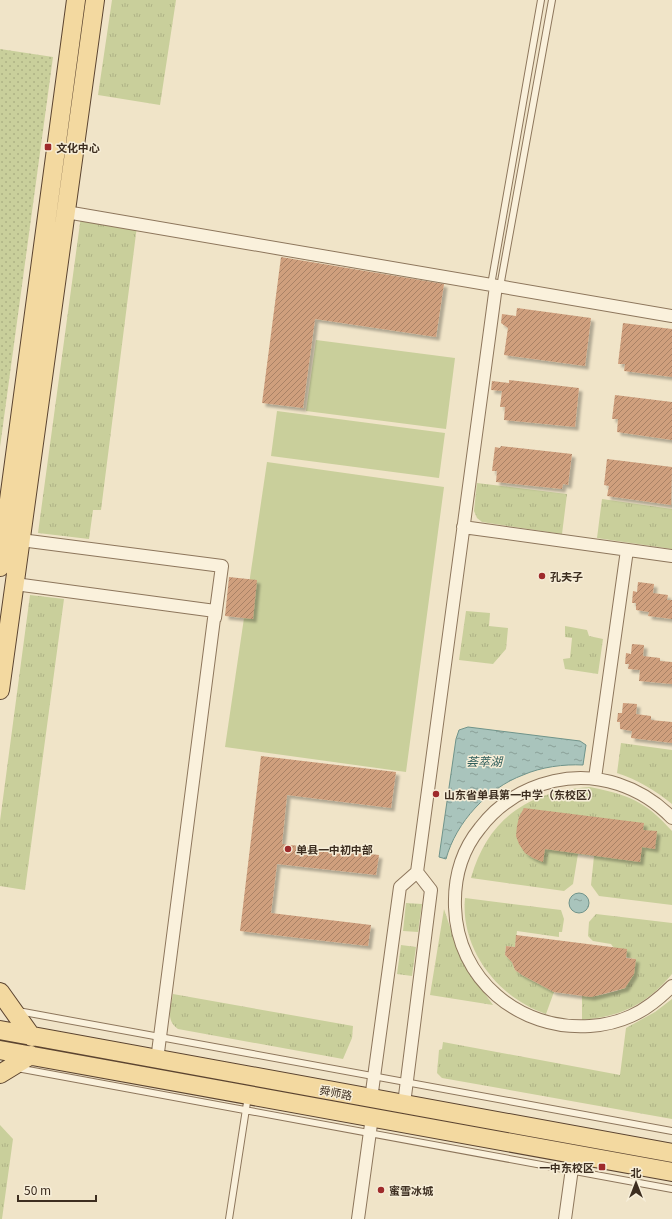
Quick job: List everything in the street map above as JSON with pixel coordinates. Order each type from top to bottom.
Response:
[{"type":"main road","points":[[0,567],[76,0]]},
{"type":"main road","points":[[0,690],[95,0]]},
{"type":"main road","points":[[0,992],[9,1010],[32,1037]]},
{"type":"main road","name":"舜师路","points":[[0,1030],[157,1060],[672,1153]]},
{"type":"main road","name":"舜师路","points":[[0,1050],[672,1172]]},
{"type":"main road","points":[[4,1069],[31,1055]]},
{"type":"street","points":[[66,212],[672,316]]},
{"type":"street","points":[[371,1099],[400,887],[417,872],[496,286]]},
{"type":"street","points":[[463,527],[672,556]]},
{"type":"street","points":[[21,540],[222,566],[214,618]]},
{"type":"street","points":[[595,778],[627,550]]},
{"type":"street","points":[[15,584],[215,611],[157,1060]]},
{"type":"street","points":[[672,818],[662,808],[642,794],[619,784],[595,778],[566,778],[538,784],[512,797],[489,815],[472,838],[460,864],[454,892],[455,921],[463,948],[477,974],[496,995],[519,1012],[546,1023],[574,1027],[603,1025],[631,1016],[655,1002],[672,986]]},
{"type":"street","points":[[404,1104],[431,890],[417,872]]},
{"type":"street","points":[[358,1219],[372,1117]]},
{"type":"street","points":[[565,1219],[574,1154]]},
{"type":"lane","points":[[496,286],[542,0]]},
{"type":"lane","points":[[496,286],[552,0]]},
{"type":"lane","points":[[9,1010],[672,1131]]},
{"type":"lane","points":[[4,1069],[672,1189]]},
{"type":"lane","points":[[229,1219],[248,1095]]},
{"type":"green space","points":[[112,0],[176,0],[160,105],[98,95]]},
{"type":"green space","points":[[0,49],[53,57],[0,447]]},
{"type":"green space","points":[[81,216],[137,226],[101,510],[93,510],[89,539],[38,533]]},
{"type":"green space","points":[[316,340],[455,358],[446,429],[306,411]]},
{"type":"green space","points":[[277,411],[445,433],[439,478],[271,456]]},
{"type":"green space","points":[[267,462],[444,487],[406,772],[225,747]]},
{"type":"green space","points":[[477,483],[567,494],[562,534],[482,522],[477,518],[474,511]]},
{"type":"green space","points":[[602,499],[672,509],[672,549],[597,538]]},
{"type":"green space","points":[[30,595],[64,599],[25,890],[0,886],[0,821]]},
{"type":"green space","points":[[466,611],[490,613],[489,626],[508,628],[506,649],[493,664],[459,660]]},
{"type":"green space","points":[[565,626],[587,630],[589,636],[603,639],[598,674],[565,669],[563,659],[570,658],[572,638],[565,637]]},
{"type":"green space","points":[[621,743],[672,750],[672,804],[646,786],[617,773]]},
{"type":"green space","points":[[590,787],[615,793],[636,801],[653,813],[672,831],[672,905],[599,896],[591,885],[594,856],[578,854],[573,884],[564,891],[471,878],[478,857],[488,839],[500,824],[514,812],[530,802],[548,794]]},
{"type":"green space","points":[[465,898],[561,910],[564,919],[562,932],[559,932],[559,937],[517,931],[515,947],[506,946],[505,955],[512,962],[515,970],[554,992],[546,1014],[529,1007],[512,996],[498,984],[486,969],[476,953],[469,935],[465,917]]},
{"type":"green space","points":[[406,903],[422,904],[418,932],[403,931]]},
{"type":"green space","points":[[444,909],[453,935],[464,959],[493,1005],[430,995]]},
{"type":"green space","points":[[596,914],[672,923],[672,974],[653,994],[632,1007],[621,1012],[582,1020],[582,996],[604,994],[625,988],[636,959],[628,958],[616,950],[611,944],[593,941],[588,936],[589,922]]},
{"type":"green space","points":[[401,945],[416,947],[412,976],[397,974]]},
{"type":"green space","points":[[173,994],[353,1026],[352,1038],[343,1059],[178,1029],[171,1022],[170,1017]]},
{"type":"green space","points":[[672,999],[672,1119],[442,1078],[437,1073],[439,1050],[442,1049],[443,1042],[620,1075],[626,1028],[655,1012]]},
{"type":"green space","points":[[0,1125],[13,1139],[2,1219],[0,1219]]},
{"type":"water","name":"荟萃湖","points":[[468,727],[580,741],[586,745],[583,765],[568,765],[537,770],[510,781],[498,788],[475,808],[457,832],[446,859],[439,857],[456,739],[459,730]]},
{"type":"water","points":[[579,893],[586,896],[589,903],[586,910],[579,913],[572,910],[569,903],[572,896]]},
{"type":"building","points":[[281,257],[444,284],[436,337],[315,319],[303,408],[262,403]]},
{"type":"building","points":[[517,308],[591,318],[585,366],[504,355],[508,328],[501,323],[502,314],[516,316]]},
{"type":"building","points":[[623,323],[672,329],[672,377],[624,371],[625,364],[618,364]]},
{"type":"building","points":[[509,380],[579,388],[575,427],[504,420],[505,407],[500,407],[502,391],[491,390],[492,381],[509,383]]},
{"type":"building","points":[[615,395],[672,402],[672,440],[617,432],[618,419],[612,419]]},
{"type":"building","points":[[501,446],[572,454],[568,485],[563,484],[562,489],[496,482],[497,471],[492,471],[495,447],[500,448]]},
{"type":"building","points":[[607,459],[672,467],[671,505],[607,496],[609,486],[604,485]]},
{"type":"building","points":[[229,577],[257,580],[253,619],[225,616]]},
{"type":"building","points":[[638,582],[654,584],[653,593],[668,595],[667,600],[672,600],[672,619],[648,616],[649,612],[636,610],[636,603],[632,603],[633,591],[637,592]]},
{"type":"building","points":[[632,644],[644,645],[643,656],[660,658],[660,661],[672,662],[672,684],[639,681],[640,670],[628,669],[629,664],[625,664],[626,653],[631,654]]},
{"type":"building","points":[[623,703],[637,704],[636,714],[651,716],[651,720],[672,722],[672,743],[631,738],[632,731],[620,729],[620,722],[617,722],[618,713],[622,713]]},
{"type":"building","name":"单县一中初中部","points":[[261,756],[396,772],[391,808],[287,795],[282,844],[379,855],[376,875],[277,864],[271,913],[371,925],[368,946],[240,931]]},
{"type":"building","points":[[524,808],[644,823],[643,830],[657,831],[655,849],[642,847],[640,862],[545,849],[543,862],[525,853],[516,836],[519,817]]},
{"type":"building","points":[[516,935],[627,949],[626,958],[636,959],[634,974],[625,988],[591,997],[554,992],[515,970],[512,962],[505,955],[506,946],[515,947]]},
{"type":"place","name":"文化中心","points":[[48,147]]},
{"type":"place","name":"孔夫子","points":[[542,576]]},
{"type":"place","name":"山东省单县第一中学（东校区）","points":[[436,794]]},
{"type":"place","name":"单县一中初中部","points":[[288,849]]},
{"type":"place","name":"一中东校区","points":[[602,1167]]},
{"type":"place","name":"蜜雪冰城","points":[[381,1190]]}]
